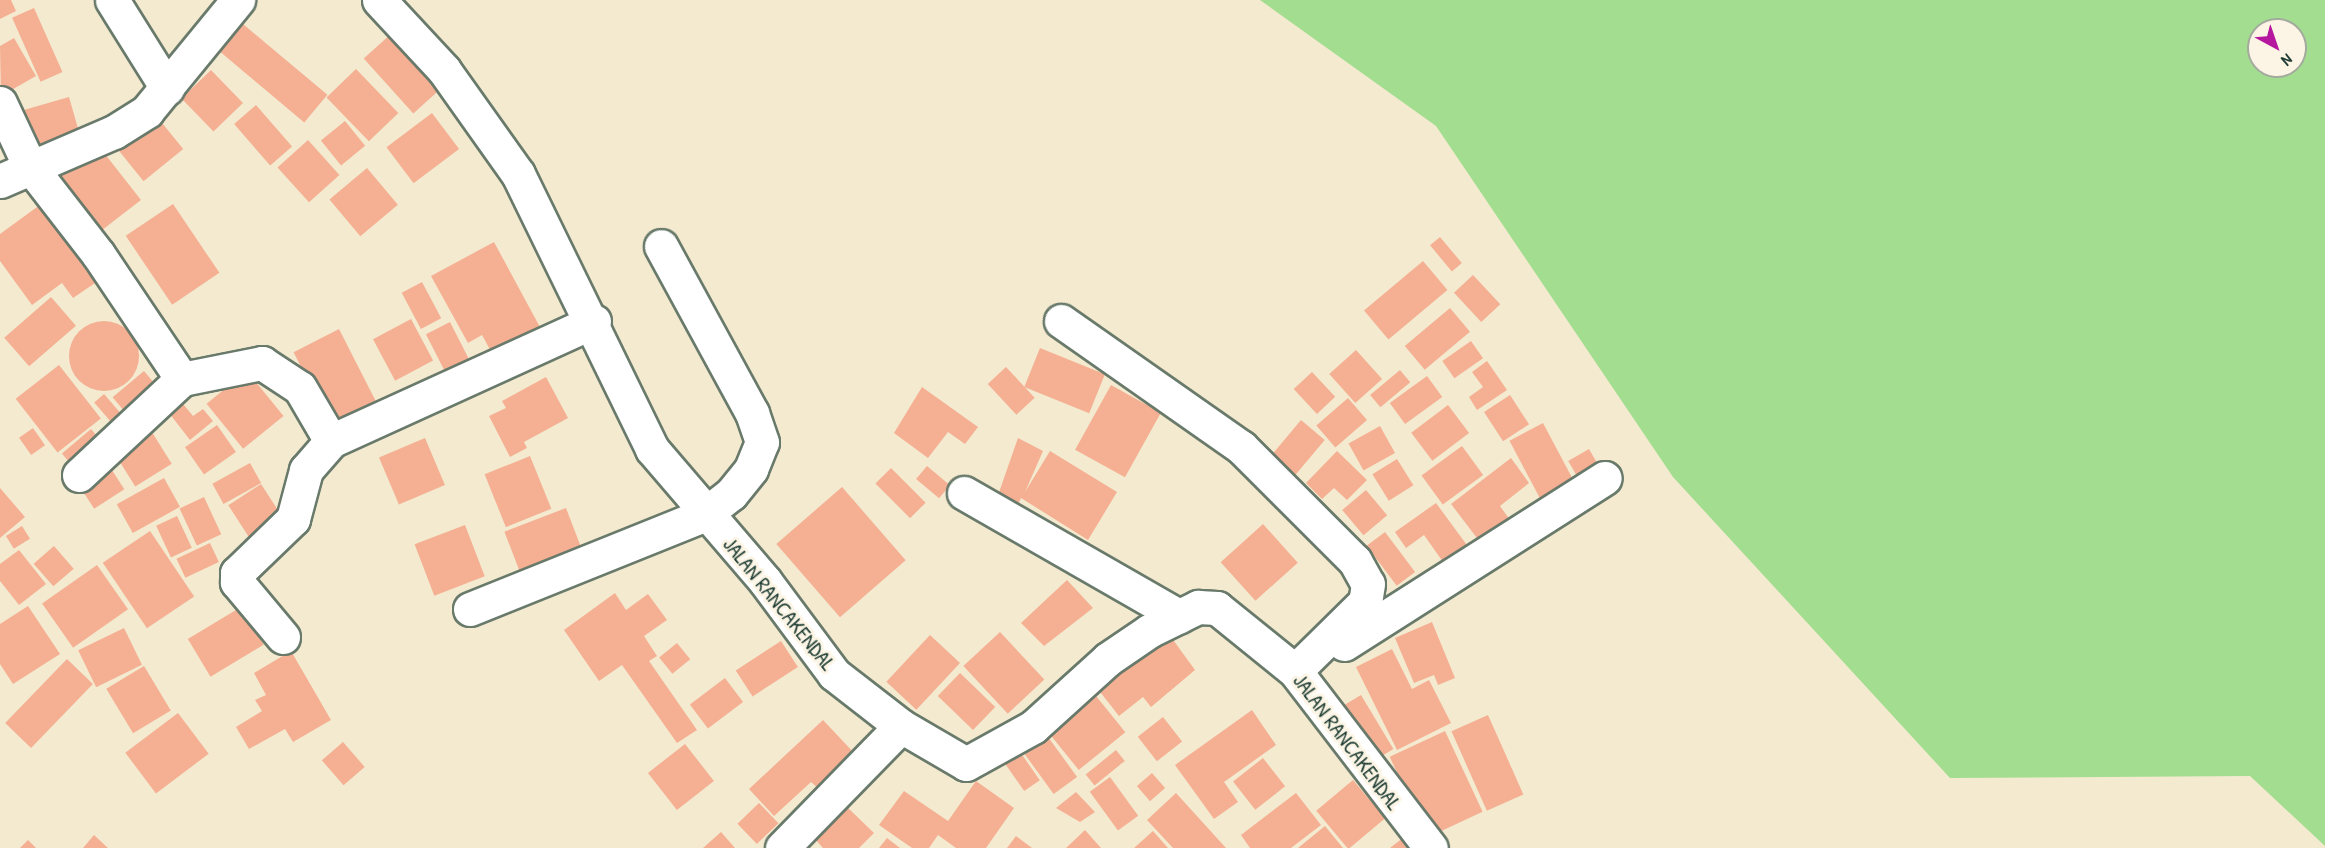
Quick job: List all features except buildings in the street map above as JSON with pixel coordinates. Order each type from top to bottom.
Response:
[{"type":"street","points":[[112,0],[167,88]]},
{"type":"street","points":[[0,181],[29,165],[114,132],[147,111],[238,0]]},
{"type":"street","name":"JALAN RANCAKENDAL","points":[[379,0],[451,79],[518,174],[594,321],[637,424],[704,515],[765,581],[834,674],[901,726],[966,764],[1033,727],[1108,659],[1179,616],[1198,608],[1216,608],[1302,680],[1431,848]]},
{"type":"street","points":[[0,102],[29,165],[98,254],[182,379]]},
{"type":"street","points":[[470,609],[704,515],[731,494],[762,442],[661,246]]},
{"type":"street","points":[[283,637],[237,582],[237,573],[293,519],[306,470],[332,441],[594,321]]},
{"type":"street","points":[[1061,321],[1241,447],[1355,561],[1368,584],[1365,602],[1302,680]]},
{"type":"street","points":[[79,475],[182,379],[262,363],[300,388],[332,441]]},
{"type":"street","points":[[1302,680],[1354,635],[1605,478]]},
{"type":"street","points":[[964,493],[1179,616]]},
{"type":"street","points":[[782,848],[901,726]]},
{"type":"green space","points":[[1260,0],[2325,0],[2325,846],[2250,776],[1950,778],[1673,477],[1436,126]]}]
